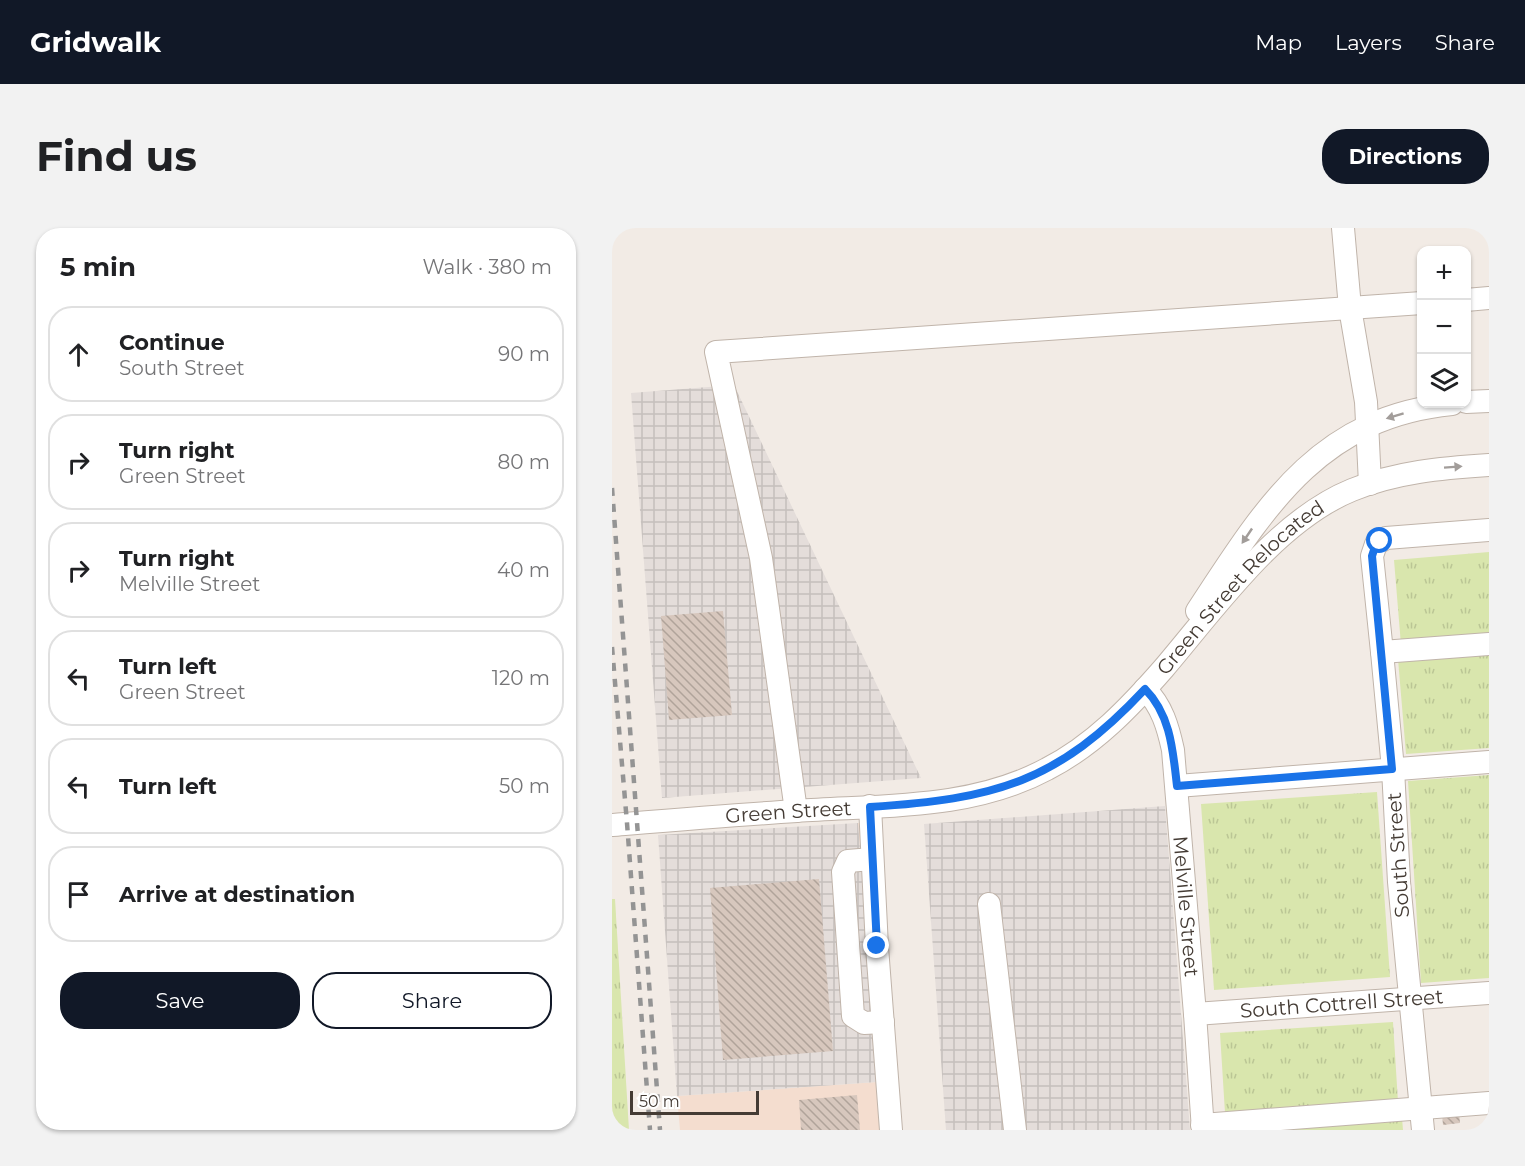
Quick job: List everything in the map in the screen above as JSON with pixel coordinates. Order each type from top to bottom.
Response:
[{"type":"street","points":[[1343,228],[1350,308],[1366,402],[1370,484]]},
{"type":"street","points":[[1471,300],[1489,298]]},
{"type":"street","points":[[796,811],[795,789],[761,558],[716,351],[1417,303]]},
{"type":"street","points":[[1471,402],[1489,400]]},
{"type":"street","name":"Green Street Relocated","points":[[1145,689],[1271,503],[1285,486],[1315,459],[1367,425],[1408,412],[1430,408]]},
{"type":"street","name":"Green Street Relocated","points":[[1145,689],[1274,542],[1297,523],[1334,499],[1370,484],[1414,472],[1489,465]]},
{"type":"street","name":"South Street","points":[[1422,1119],[1399,882],[1392,769],[1372,556],[1376,544],[1386,538],[1489,530]]},
{"type":"street","points":[[1382,652],[1489,644]]},
{"type":"street","name":"Green Street","points":[[612,825],[952,800],[999,789],[1020,782],[1067,759],[1125,711],[1145,689]]},
{"type":"street","name":"Melville Street","points":[[1145,689],[1158,705],[1169,731],[1177,786],[1203,1128]]},
{"type":"street","points":[[1177,786],[1489,762]]},
{"type":"street","points":[[870,807],[891,1130]]},
{"type":"street","points":[[872,859],[848,861],[843,872],[853,1016],[864,1023],[883,1022]]},
{"type":"street","points":[[989,904],[1014,1130]]},
{"type":"street","name":"South Cottrell Street","points":[[1195,1014],[1489,993]]},
{"type":"street","points":[[1203,1128],[1422,1119],[1489,1103]]},
{"type":"shaded area","points":[[734,385],[921,778],[662,798],[631,393]]},
{"type":"shaded area","points":[[1165,806],[1190,1130],[946,1130],[924,824]]},
{"type":"shaded area","points":[[879,822],[900,1130],[680,1130],[677,1096],[877,1082],[858,823]]},
{"type":"shaded area","points":[[858,823],[877,1082],[677,1096],[658,835]]},
{"type":"green space","points":[[1489,552],[1489,638],[1401,645],[1394,560]]},
{"type":"green space","points":[[1489,652],[1489,748],[1406,754],[1398,659]]},
{"type":"green space","points":[[1489,775],[1489,978],[1421,983],[1408,781]]},
{"type":"green space","points":[[1377,792],[1390,977],[1214,990],[1201,804]]},
{"type":"green space","points":[[612,899],[615,899],[629,1130],[612,1130]]},
{"type":"green space","points":[[1393,1022],[1398,1102],[1225,1113],[1220,1033]]},
{"type":"green space","points":[[1402,1118],[1403,1130],[1232,1130]]},
{"type":"building","points":[[723,611],[732,715],[669,720],[661,616]]},
{"type":"building","points":[[819,879],[833,1051],[723,1060],[710,888]]},
{"type":"building","points":[[857,1095],[860,1130],[801,1130],[799,1100]]},
{"type":"building","points":[[1459,1113],[1460,1123],[1443,1125],[1442,1114]]},
{"type":"railway","points":[[612,488],[660,1130]]},
{"type":"railway","points":[[612,647],[650,1130]]},
{"type":"route","points":[[877,946],[870,807],[952,800],[1020,782],[1067,759],[1125,711],[1145,689],[1158,705],[1169,731],[1177,786],[1392,769],[1372,556],[1373,549],[1380,541]]}]
